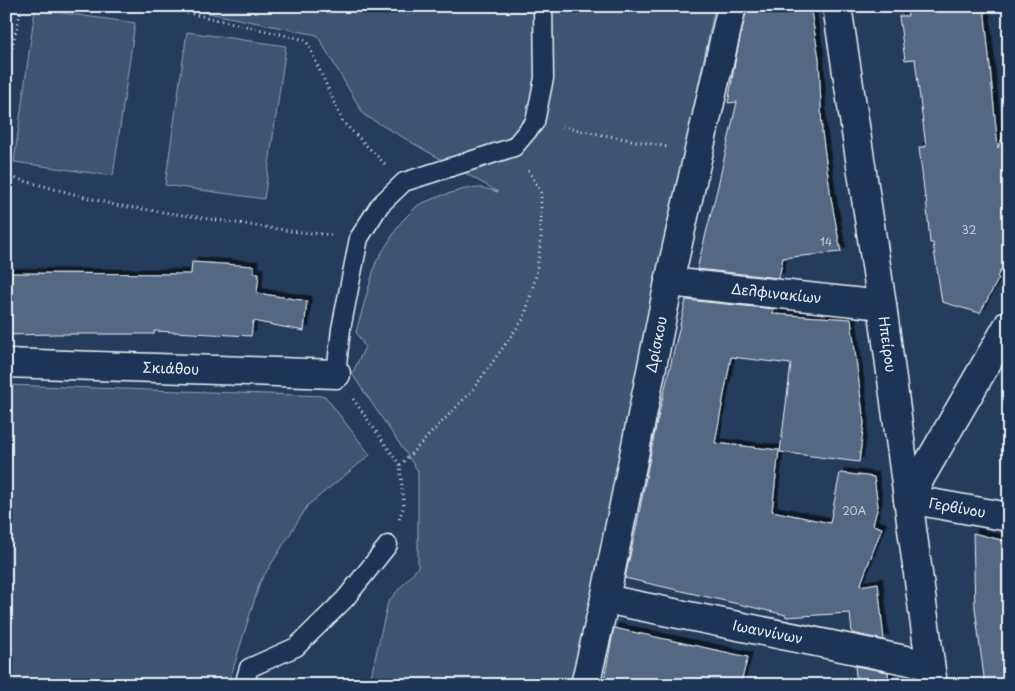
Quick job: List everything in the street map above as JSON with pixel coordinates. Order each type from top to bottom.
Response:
[{"type":"street","name":"Δρίσκου","points":[[585,685],[605,599],[669,282],[732,6]]},
{"type":"street","name":"Ηπείρου","points":[[837,6],[882,305],[931,675]]},
{"type":"street","name":"Δελφινακίων","points":[[669,282],[882,305]]},
{"type":"street","points":[[908,499],[1009,324]]},
{"type":"street","name":"Σκιάθου","points":[[6,363],[336,374]]},
{"type":"street","name":"Γερβίνου","points":[[908,499],[1009,517]]},
{"type":"street","name":"Ιωαννίνων","points":[[605,599],[931,675]]},
{"type":"lane","points":[[336,374],[340,329],[359,238],[380,205],[404,182],[514,147],[536,122],[544,78],[543,6]]},
{"type":"lane","points":[[244,685],[250,668],[296,647],[345,599],[388,545]]},
{"type":"path","points":[[6,77],[22,6]]},
{"type":"path","points":[[158,6],[306,40],[343,122],[404,182]]},
{"type":"path","points":[[536,122],[676,149]]},
{"type":"path","points":[[400,466],[472,392],[524,318],[536,276],[541,239],[541,192],[514,147]]},
{"type":"path","points":[[6,176],[114,205],[291,231],[359,238]]},
{"type":"path","points":[[336,374],[400,466],[404,506],[388,545]]},
{"type":"shaded area","points":[[174,6],[715,6],[573,685],[369,685],[388,602],[418,567],[418,471],[352,374],[365,347],[356,332],[376,262],[401,222],[418,205],[465,189],[482,188],[498,192],[364,115],[317,35]]},
{"type":"shaded area","points":[[35,9],[135,23],[113,176],[14,162]]},
{"type":"shaded area","points":[[187,32],[286,46],[264,199],[165,185]]},
{"type":"shaded area","points":[[6,385],[325,396],[370,455],[308,505],[260,582],[228,685],[6,685]]},
{"type":"building","points":[[747,6],[810,6],[819,58],[822,132],[841,252],[783,258],[779,278],[697,269],[737,102],[728,103]]},
{"type":"building","points":[[905,6],[984,6],[998,148],[1009,125],[1009,255],[980,313],[942,302],[933,243],[930,243],[919,147],[926,147],[915,59],[905,60],[899,16],[908,16]]},
{"type":"building","points":[[192,262],[254,266],[254,273],[259,273],[257,293],[307,301],[304,331],[253,321],[251,336],[154,331],[154,334],[6,335],[6,273],[191,274]]},
{"type":"building","points":[[686,300],[774,309],[773,314],[851,319],[864,423],[859,462],[780,452],[791,364],[731,357],[715,443],[779,450],[772,511],[830,523],[840,473],[874,477],[878,506],[873,525],[882,528],[860,586],[878,583],[884,640],[852,633],[850,613],[786,617],[786,615],[625,578],[656,426]]},
{"type":"building","points":[[973,533],[1009,542],[1009,685],[985,685],[975,608]]},
{"type":"building","points":[[614,628],[748,657],[740,685],[603,685]]},
{"type":"building","points":[[855,666],[888,672],[889,685],[857,685]]}]
